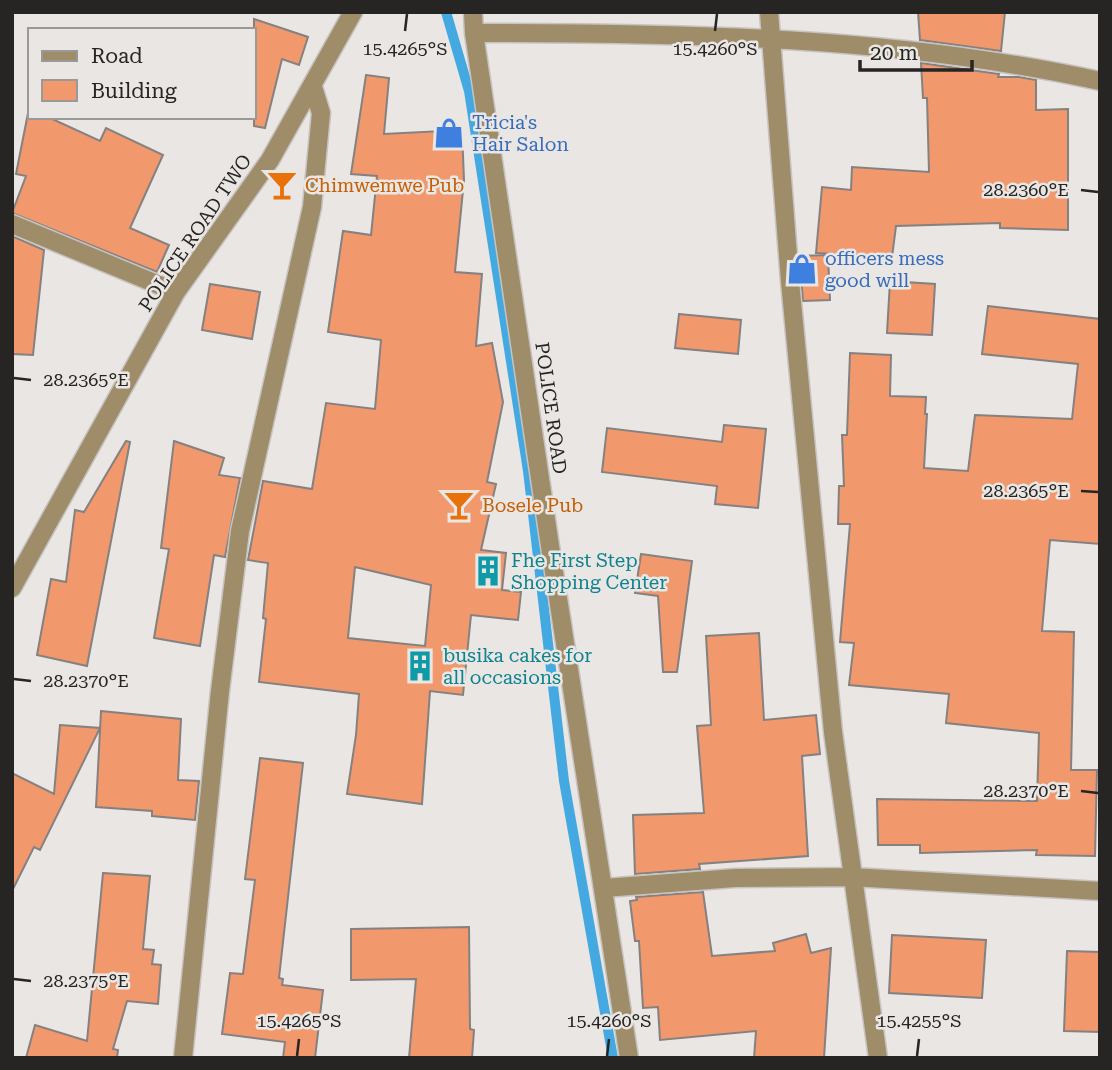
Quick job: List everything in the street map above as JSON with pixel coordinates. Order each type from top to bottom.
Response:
[{"type":"street","name":"POLICE ROAD TWO","points":[[12,588],[176,292],[270,160],[353,12]]},
{"type":"street","name":"POLICE ROAD","points":[[473,12],[550,547],[629,1058]]},
{"type":"street","points":[[769,12],[790,281],[831,718],[878,1058]]},
{"type":"street","points":[[474,33],[661,33],[772,37],[927,53],[1065,73],[1100,81]]},
{"type":"street","points":[[183,1058],[219,705],[240,531],[312,207],[321,113],[313,87]]},
{"type":"street","points":[[12,224],[176,292]]},
{"type":"street","points":[[604,888],[735,878],[851,877],[1100,891]]},
{"type":"building","points":[[918,12],[1005,12],[1001,51],[920,40]]},
{"type":"building","points":[[254,19],[308,37],[299,65],[282,59],[265,128],[254,126]]},
{"type":"building","points":[[921,63],[999,74],[998,77],[1036,80],[1036,110],[1068,109],[1068,230],[1000,228],[1000,223],[896,226],[892,257],[816,253],[822,187],[851,190],[852,167],[929,172],[927,98],[923,98]]},
{"type":"building","points":[[366,75],[389,78],[384,134],[462,130],[464,180],[455,272],[482,274],[476,346],[492,343],[503,402],[487,482],[496,484],[481,550],[506,553],[502,590],[521,592],[518,620],[471,615],[463,695],[430,691],[422,804],[347,794],[359,694],[259,682],[266,619],[263,618],[268,563],[248,560],[263,481],[312,489],[326,403],[375,409],[381,340],[328,332],[343,231],[371,235],[377,176],[351,174]],"holes":[[[355,567],[431,585],[425,646],[348,638]]]},
{"type":"building","points":[[28,113],[28,119],[52,119],[100,141],[106,128],[163,155],[130,228],[169,245],[157,272],[12,213],[26,176],[16,174]]},
{"type":"building","points":[[12,236],[44,250],[33,355],[12,354]]},
{"type":"building","points":[[828,255],[830,300],[803,301],[799,256]]},
{"type":"building","points":[[890,281],[935,284],[932,335],[887,333]]},
{"type":"building","points":[[210,284],[260,292],[252,339],[202,330]]},
{"type":"building","points":[[988,306],[1100,319],[1100,544],[1050,540],[1042,631],[1074,632],[1071,770],[1097,770],[1095,856],[1036,855],[1037,850],[920,853],[920,845],[878,845],[877,799],[1037,801],[1039,733],[946,723],[949,694],[849,685],[854,643],[840,642],[850,524],[838,524],[839,486],[844,486],[842,435],[847,435],[850,353],[891,355],[890,396],[926,397],[924,468],[968,471],[975,415],[1072,419],[1078,364],[982,354]]},
{"type":"building","points":[[679,314],[741,320],[738,354],[675,348]]},
{"type":"building","points":[[724,425],[766,429],[758,508],[715,504],[717,486],[602,472],[607,428],[722,442]]},
{"type":"building","points":[[126,441],[130,442],[87,666],[37,655],[51,579],[66,582],[75,510],[84,512]]},
{"type":"building","points":[[174,441],[224,458],[219,475],[240,478],[225,557],[214,555],[200,646],[154,638],[169,549],[161,548]]},
{"type":"building","points":[[641,554],[692,561],[677,672],[663,672],[658,596],[635,593]]},
{"type":"building","points":[[759,633],[764,720],[816,715],[820,754],[802,756],[808,856],[699,864],[700,869],[635,874],[633,815],[704,813],[697,726],[711,725],[706,636]]},
{"type":"building","points":[[101,711],[181,719],[178,780],[199,781],[195,820],[152,816],[152,811],[96,807]]},
{"type":"building","points":[[60,725],[100,728],[40,850],[34,847],[12,891],[12,773],[54,794]]},
{"type":"building","points":[[260,758],[303,763],[279,978],[283,979],[282,985],[323,990],[315,1058],[283,1058],[285,1042],[222,1034],[230,973],[243,974],[255,880],[245,879]]},
{"type":"building","points":[[103,873],[150,876],[143,949],[154,950],[152,964],[161,965],[158,1004],[127,1001],[113,1049],[118,1050],[117,1058],[26,1058],[35,1025],[87,1041]]},
{"type":"building","points":[[703,892],[712,956],[775,951],[773,943],[806,934],[811,953],[831,948],[824,1058],[754,1058],[756,1031],[660,1040],[658,1007],[643,1008],[639,941],[635,941],[630,901],[637,900],[636,897]]},
{"type":"building","points":[[469,927],[470,1029],[474,1030],[472,1058],[409,1058],[416,979],[351,980],[351,929]]},
{"type":"building","points":[[892,935],[986,940],[982,998],[889,993]]},
{"type":"building","points":[[1067,951],[1100,952],[1100,1032],[1064,1031]]},
{"type":"waterway","points":[[446,12],[469,91],[528,471],[564,781],[613,1058]]},
{"type":"place","name":"Tricia's Hair Salon","points":[[449,133]]},
{"type":"place","name":"Chimwemwe Pub","points":[[282,185]]},
{"type":"place","name":"officers mess good will","points":[[802,269]]},
{"type":"place","name":"Bosele Pub","points":[[459,505]]},
{"type":"place","name":"Fhe First Step Shopping Center","points":[[488,571]]},
{"type":"place","name":"busika cakes for all occasions","points":[[420,666]]}]
